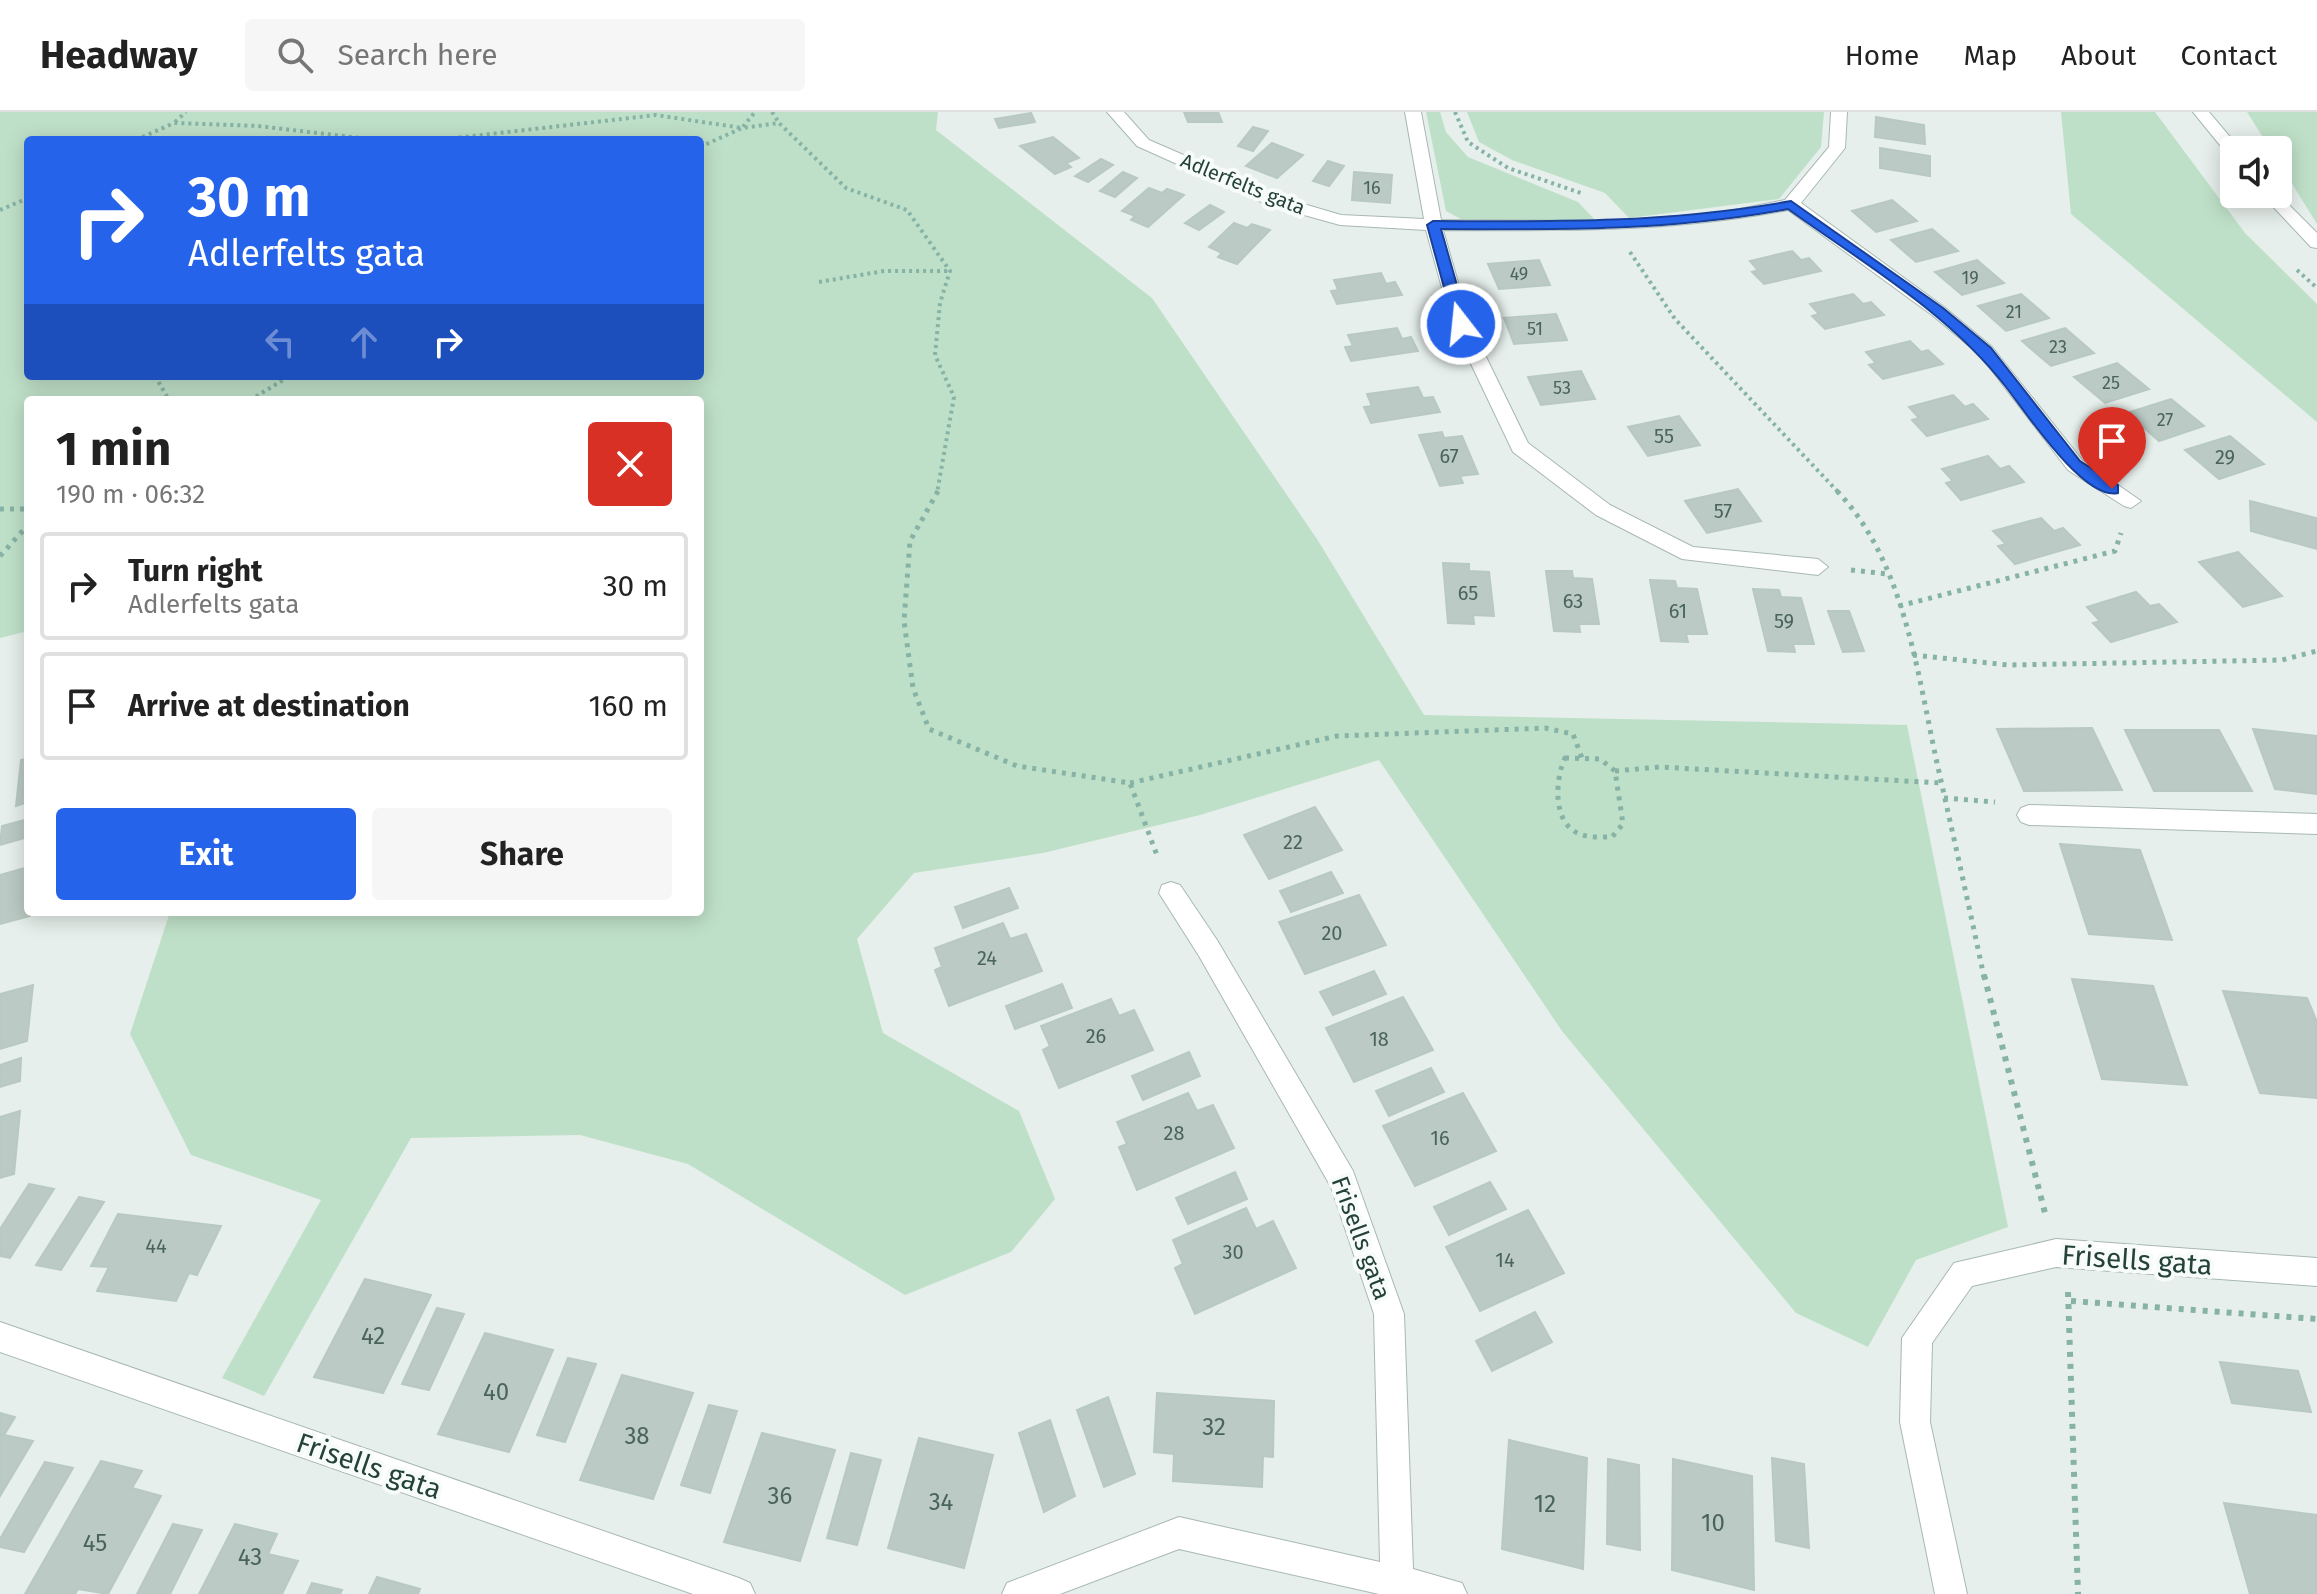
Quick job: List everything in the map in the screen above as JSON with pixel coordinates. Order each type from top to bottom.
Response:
[{"type":"street","name":"Adlerfelts gata","points":[[1115,112],[1143,143],[1274,201],[1340,220],[1433,225],[1613,226],[1719,218],[1791,204]]},
{"type":"street","points":[[1413,112],[1433,225],[1461,324],[1520,447],[1603,510],[1689,554],[1818,567]]},
{"type":"street","points":[[1839,112],[1837,148],[1791,204],[1938,311],[1986,351],[2075,465],[2131,501]]},
{"type":"street","points":[[2201,112],[2221,136]]},
{"type":"street","points":[[2283,208],[2317,243]]},
{"type":"street","points":[[2029,815],[2317,824]]},
{"type":"street","name":"Frisells gata","points":[[1171,893],[1208,948],[1343,1181],[1389,1314],[1397,1579]]},
{"type":"street","name":"Frisells gata","points":[[1951,1594],[1915,1422],[1917,1338],[1964,1273],[2056,1253],[2317,1272]]},
{"type":"street","name":"Frisells gata","points":[[0,1337],[739,1594]]},
{"type":"street","points":[[1018,1594],[1179,1533],[1397,1579],[1451,1594]]},
{"type":"path","points":[[145,136],[174,123],[186,112]]},
{"type":"path","points":[[704,145],[742,128],[755,112]]},
{"type":"path","points":[[772,112],[779,123],[846,188],[907,210],[950,271]]},
{"type":"path","points":[[1455,112],[1468,142],[1508,168],[1588,195],[1613,226],[1675,319],[1860,515],[1889,574],[1913,655],[1998,1039],[2071,1301],[2078,1594]]},
{"type":"path","points":[[473,136],[656,115],[742,128],[779,123]]},
{"type":"path","points":[[174,123],[258,126],[343,136]]},
{"type":"path","points":[[0,210],[24,200]]},
{"type":"path","points":[[819,282],[870,270],[914,268],[950,271]]},
{"type":"path","points":[[950,271],[940,303],[935,355],[954,397],[939,490],[910,541],[904,621],[913,688],[929,729],[1017,766],[1130,783],[1337,736],[1424,731],[1545,728],[1573,734],[1582,758]]},
{"type":"path","points":[[257,396],[283,380]]},
{"type":"path","points":[[1899,606],[2115,551],[2131,501]]},
{"type":"path","points":[[0,509],[24,509]]},
{"type":"path","points":[[0,556],[24,529]]},
{"type":"path","points":[[1913,655],[2008,665],[2282,660],[2317,651]]},
{"type":"path","points":[[1565,758],[1582,758],[1600,759],[1615,771],[1623,824],[1612,837],[1578,835],[1564,822],[1557,771],[1565,758]]},
{"type":"path","points":[[1615,771],[1660,767],[1941,783]]},
{"type":"path","points":[[1130,783],[1171,893]]},
{"type":"path","points":[[1944,798],[2009,804],[2029,815]]},
{"type":"path","points":[[2071,1301],[2317,1319]]},
{"type":"green space","points":[[0,112],[938,112],[936,130],[1152,298],[1317,539],[1424,715],[1907,725],[2008,1227],[1916,1260],[1868,1347],[1796,1313],[1562,1031],[1379,760],[1200,815],[1043,853],[914,873],[857,939],[883,1033],[1019,1111],[1055,1199],[1011,1252],[905,1295],[688,1164],[580,1135],[411,1138],[264,1396],[222,1378],[321,1200],[191,1155],[130,1034],[169,916],[704,916],[704,396],[24,396],[24,632],[0,638]]},
{"type":"green space","points":[[1426,112],[1440,112],[1446,132],[1468,157],[1578,202],[1596,221],[1461,219],[1446,211]]},
{"type":"green space","points":[[1467,112],[1824,112],[1821,147],[1779,199],[1629,218],[1605,193],[1512,160],[1479,142]]},
{"type":"green space","points":[[2061,112],[2155,112],[2220,199],[2220,208],[2226,208],[2245,233],[2317,304],[2317,422],[2071,214]]},
{"type":"green space","points":[[2247,112],[2317,112],[2317,224],[2292,184],[2292,136],[2262,136]]},
{"type":"building","points":[[1184,112],[1218,112],[1222,122],[1188,122]]},
{"type":"building","points":[[1031,113],[1035,122],[999,128],[995,119]]},
{"type":"building","points":[[1876,117],[1924,125],[1925,144],[1875,137]]},
{"type":"building","points":[[1253,127],[1268,131],[1253,151],[1238,146]]},
{"type":"building","points":[[1053,137],[1079,158],[1066,163],[1071,167],[1055,174],[1020,146]]},
{"type":"building","points":[[1272,143],[1303,155],[1277,178],[1246,166]]},
{"type":"building","points":[[1880,148],[1930,156],[1930,176],[1880,168]]},
{"type":"building","points":[[1101,159],[1113,165],[1088,182],[1075,176]]},
{"type":"building","points":[[1328,161],[1344,166],[1329,186],[1313,181]]},
{"type":"building","points":[[1123,172],[1137,178],[1115,197],[1100,191]]},
{"type":"building","points":[[1354,172],[1392,175],[1390,203],[1352,200]]},
{"type":"building","points":[[1149,188],[1162,193],[1167,189],[1184,195],[1148,227],[1131,220],[1135,216],[1122,211]]},
{"type":"building","points":[[1892,200],[1917,221],[1876,232],[1852,211]]},
{"type":"building","points":[[1210,205],[1224,212],[1199,230],[1185,223]]},
{"type":"building","points":[[1234,223],[1247,228],[1252,224],[1270,230],[1237,264],[1218,257],[1222,253],[1209,247]]},
{"type":"building","points":[[1932,229],[1958,251],[1916,262],[1891,240]]},
{"type":"building","points":[[1792,251],[1801,260],[1809,258],[1821,271],[1764,284],[1752,272],[1758,270],[1750,261]]},
{"type":"building","points":[[1539,260],[1550,285],[1499,289],[1488,264]]},
{"type":"building","points":[[1977,260],[2004,283],[1962,295],[1935,272]]},
{"type":"building","points":[[1381,273],[1386,284],[1395,282],[1402,295],[1337,304],[1331,291],[1338,290],[1334,280]]},
{"type":"building","points":[[1853,294],[1863,304],[1871,302],[1884,315],[1825,329],[1812,316],[1819,314],[1810,304]]},
{"type":"building","points":[[2021,294],[2049,318],[2006,331],[1978,306]]},
{"type":"building","points":[[1556,314],[1567,340],[1514,344],[1504,318]]},
{"type":"building","points":[[1397,328],[1402,339],[1411,337],[1418,351],[1351,361],[1345,347],[1353,346],[1348,335]]},
{"type":"building","points":[[2065,328],[2094,353],[2051,366],[2022,341]]},
{"type":"building","points":[[1910,341],[1921,352],[1928,350],[1943,364],[1883,379],[1869,365],[1876,363],[1866,352]]},
{"type":"building","points":[[2117,363],[2149,389],[2105,403],[2074,377]]},
{"type":"building","points":[[1581,371],[1595,399],[1541,405],[1528,377]]},
{"type":"building","points":[[1418,387],[1423,398],[1433,397],[1440,412],[1371,423],[1364,407],[1372,406],[1367,394]]},
{"type":"building","points":[[1953,395],[1965,407],[1973,404],[1988,419],[1927,436],[1912,420],[1919,418],[1909,407]]},
{"type":"building","points":[[2171,399],[2204,426],[2159,441],[2127,413]]},
{"type":"building","points":[[1679,416],[1700,445],[1648,456],[1628,427]]},
{"type":"building","points":[[1442,432],[1444,438],[1462,436],[1478,474],[1460,476],[1463,483],[1440,486],[1419,435]]},
{"type":"building","points":[[2230,436],[2264,464],[2219,479],[2185,450]]},
{"type":"building","points":[[1988,456],[2000,469],[2009,466],[2024,482],[1961,500],[1946,483],[1953,481],[1942,469]]},
{"type":"building","points":[[1738,489],[1761,521],[1707,533],[1685,501]]},
{"type":"building","points":[[2250,501],[2316,518],[2317,549],[2251,531]]},
{"type":"building","points":[[2041,518],[2054,531],[2063,528],[2080,545],[2015,564],[1998,546],[2006,544],[1993,531]]},
{"type":"building","points":[[2238,552],[2282,596],[2243,607],[2199,562]]},
{"type":"building","points":[[1443,563],[1469,564],[1469,571],[1489,572],[1494,616],[1473,615],[1474,624],[1448,623]]},
{"type":"building","points":[[1546,571],[1572,571],[1573,578],[1592,579],[1599,624],[1579,624],[1580,632],[1554,631]]},
{"type":"building","points":[[1650,580],[1675,581],[1677,588],[1697,589],[1707,634],[1686,634],[1688,642],[1661,641]]},
{"type":"building","points":[[1753,589],[1779,590],[1781,597],[1801,598],[1814,644],[1793,644],[1795,652],[1768,651]]},
{"type":"building","points":[[2136,592],[2150,606],[2159,604],[2177,622],[2111,642],[2093,623],[2100,621],[2087,607]]},
{"type":"building","points":[[1828,611],[1849,611],[1864,651],[1843,652]]},
{"type":"building","points":[[2092,728],[2122,790],[2024,791],[1997,729]]},
{"type":"building","points":[[2253,729],[2317,736],[2317,794],[2275,789]]},
{"type":"building","points":[[2125,730],[2219,730],[2252,791],[2154,791]]},
{"type":"building","points":[[24,759],[24,803],[16,806],[21,760]]},
{"type":"building","points":[[1315,807],[1342,850],[1269,879],[1244,835]]},
{"type":"building","points":[[24,820],[24,838],[0,845],[2,826]]},
{"type":"building","points":[[2060,844],[2140,850],[2172,940],[2089,934]]},
{"type":"building","points":[[24,868],[24,916],[30,916],[0,924],[0,875]]},
{"type":"building","points":[[1331,872],[1343,893],[1291,912],[1280,891]]},
{"type":"building","points":[[1009,888],[1018,908],[963,928],[955,907]]},
{"type":"building","points":[[1359,895],[1386,945],[1305,974],[1279,922]]},
{"type":"building","points":[[1003,923],[1010,939],[1026,934],[1042,971],[949,1006],[935,970],[942,967],[935,948]]},
{"type":"building","points":[[1374,971],[1386,994],[1333,1015],[1320,992]]},
{"type":"building","points":[[2072,979],[2153,986],[2187,1085],[2102,1079]]},
{"type":"building","points":[[1062,984],[1072,1008],[1015,1029],[1006,1006]]},
{"type":"building","points":[[33,985],[27,1041],[0,1049],[0,994]]},
{"type":"building","points":[[2223,991],[2307,998],[2317,1022],[2317,1098],[2260,1093]]},
{"type":"building","points":[[1403,997],[1433,1050],[1354,1082],[1326,1028]]},
{"type":"building","points":[[1111,999],[1119,1016],[1134,1010],[1153,1050],[1059,1088],[1043,1050],[1050,1046],[1041,1026]]},
{"type":"building","points":[[1189,1052],[1200,1076],[1143,1100],[1132,1076]]},
{"type":"building","points":[[21,1058],[20,1081],[0,1087],[0,1065]]},
{"type":"building","points":[[1431,1068],[1444,1092],[1389,1116],[1376,1091]]},
{"type":"building","points":[[1188,1093],[1197,1111],[1213,1105],[1234,1148],[1137,1190],[1119,1147],[1127,1144],[1117,1122]]},
{"type":"building","points":[[1463,1093],[1496,1151],[1415,1186],[1383,1126]]},
{"type":"building","points":[[20,1111],[14,1174],[0,1178],[0,1117]]},
{"type":"building","points":[[1235,1172],[1247,1199],[1188,1224],[1176,1198]]},
{"type":"building","points":[[1490,1182],[1506,1209],[1449,1235],[1434,1207]]},
{"type":"building","points":[[29,1184],[54,1189],[10,1258],[0,1256],[0,1229]]},
{"type":"building","points":[[79,1197],[104,1202],[61,1270],[36,1265]]},
{"type":"building","points":[[1246,1208],[1256,1229],[1273,1221],[1296,1268],[1195,1314],[1175,1268],[1183,1264],[1173,1240]]},
{"type":"building","points":[[1528,1210],[1564,1273],[1480,1311],[1446,1247]]},
{"type":"building","points":[[118,1214],[221,1226],[197,1275],[189,1273],[176,1301],[97,1291],[109,1267],[91,1266]]},
{"type":"building","points":[[365,1279],[431,1295],[383,1393],[314,1377]]},
{"type":"building","points":[[437,1308],[464,1314],[429,1390],[402,1384]]},
{"type":"building","points":[[1535,1312],[1552,1342],[1492,1371],[1476,1341]]},
{"type":"building","points":[[485,1333],[553,1350],[509,1452],[438,1434]]},
{"type":"building","points":[[568,1358],[596,1364],[565,1442],[537,1435]]},
{"type":"building","points":[[2220,1362],[2298,1371],[2311,1412],[2232,1403]]},
{"type":"building","points":[[622,1375],[693,1393],[653,1499],[580,1480]]},
{"type":"building","points":[[1157,1393],[1274,1401],[1273,1457],[1263,1456],[1262,1487],[1173,1481],[1174,1454],[1154,1452]]},
{"type":"building","points":[[1108,1397],[1135,1474],[1104,1487],[1077,1410]]},
{"type":"building","points":[[709,1405],[737,1411],[710,1493],[681,1485]]},
{"type":"building","points":[[0,1413],[15,1417],[4,1435],[33,1441],[0,1496]]},
{"type":"building","points":[[1050,1420],[1075,1496],[1044,1512],[1019,1433]]},
{"type":"building","points":[[762,1433],[835,1450],[800,1561],[724,1542]]},
{"type":"building","points":[[919,1438],[993,1455],[964,1568],[888,1548]]},
{"type":"building","points":[[1509,1440],[1587,1458],[1583,1569],[1502,1549]]},
{"type":"building","points":[[851,1453],[881,1460],[857,1545],[827,1538]]},
{"type":"building","points":[[1772,1458],[1804,1464],[1809,1548],[1776,1541]]},
{"type":"building","points":[[1608,1459],[1639,1465],[1640,1550],[1607,1544]]},
{"type":"building","points":[[1673,1459],[1752,1476],[1754,1590],[1672,1570]]},
{"type":"building","points":[[101,1461],[142,1471],[132,1488],[161,1496],[108,1594],[78,1589],[75,1594],[25,1594]]},
{"type":"building","points":[[45,1462],[73,1468],[24,1552],[0,1547],[0,1539]]},
{"type":"building","points":[[2224,1503],[2317,1515],[2317,1594],[2250,1594]]},
{"type":"building","points":[[173,1524],[202,1530],[170,1594],[137,1594]]},
{"type":"building","points":[[235,1524],[277,1534],[268,1554],[298,1561],[282,1594],[199,1594]]},
{"type":"building","points":[[377,1577],[420,1589],[418,1594],[369,1594]]},
{"type":"building","points":[[312,1583],[342,1590],[340,1594],[307,1594]]},
{"type":"route","points":[[1461,324],[1433,225],[1613,226],[1719,218],[1791,204],[1938,311],[1986,351],[2075,465],[2112,489]]}]
